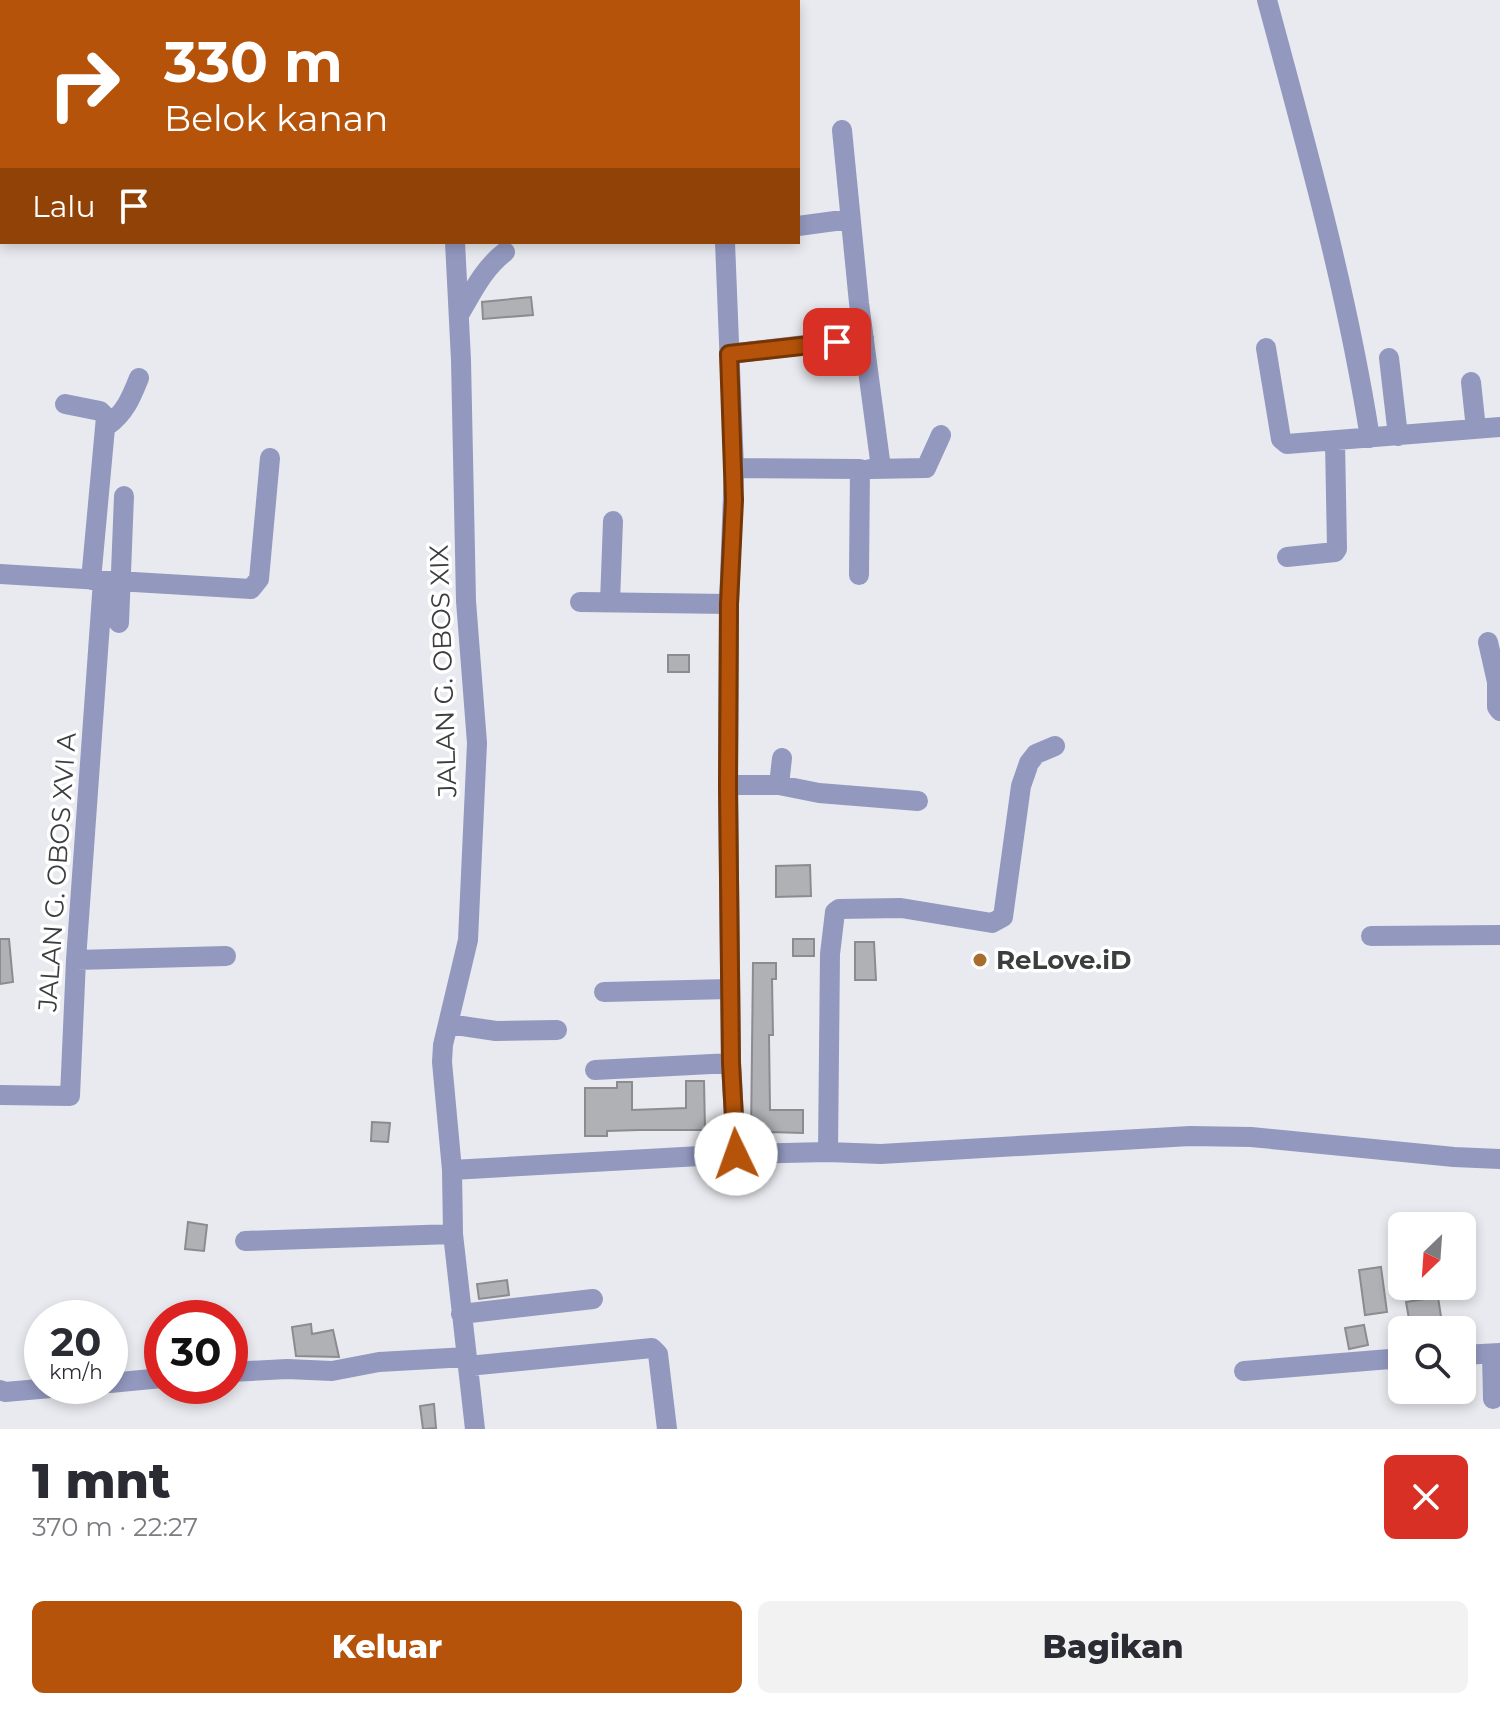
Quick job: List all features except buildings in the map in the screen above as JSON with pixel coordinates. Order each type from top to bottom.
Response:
[{"type":"street","points":[[1267,0],[1330,241],[1360,374],[1370,438]]},
{"type":"street","points":[[842,130],[864,338],[870,469],[859,575]]},
{"type":"street","points":[[800,226],[850,219]]},
{"type":"street","name":"JALAN G. OBOS XIX","points":[[455,244],[466,601],[477,743],[468,940],[442,1062],[452,1170],[453,1234],[475,1429]]},
{"type":"street","points":[[725,244],[734,468],[729,604],[728,785],[731,1063],[736,1154]]},
{"type":"street","points":[[459,315],[483,274],[505,252]]},
{"type":"street","points":[[729,354],[864,338]]},
{"type":"street","points":[[1266,348],[1283,442],[1291,445],[1500,427]]},
{"type":"street","points":[[1389,358],[1398,436]]},
{"type":"street","points":[[107,426],[120,416],[129,403],[139,378]]},
{"type":"street","points":[[1471,382],[1476,429]]},
{"type":"street","points":[[65,404],[100,411],[106,417],[100,474],[105,581],[119,623]]},
{"type":"street","points":[[734,468],[926,468],[941,435]]},
{"type":"street","points":[[1287,557],[1335,552],[1337,549],[1335,441]]},
{"type":"street","points":[[0,574],[251,589],[259,579],[270,458]]},
{"type":"street","points":[[105,581],[124,496]]},
{"type":"street","points":[[610,602],[613,521]]},
{"type":"street","name":"JALAN G. OBOS XVI A","points":[[0,1095],[70,1096],[76,960],[105,581]]},
{"type":"street","points":[[580,602],[729,604]]},
{"type":"street","points":[[1488,642],[1500,711]]},
{"type":"street","points":[[828,1152],[830,954],[835,912],[839,909],[901,908],[992,923],[999,921],[1003,917],[1025,775],[1036,754],[1055,746]]},
{"type":"street","points":[[779,785],[782,758]]},
{"type":"street","points":[[728,785],[779,785],[819,793],[918,801]]},
{"type":"street","points":[[1371,936],[1500,935]]},
{"type":"street","points":[[76,960],[226,956]]},
{"type":"street","points":[[604,992],[730,989]]},
{"type":"street","points":[[449,1024],[496,1031],[557,1030]]},
{"type":"street","points":[[595,1070],[731,1063]]},
{"type":"street","points":[[452,1170],[736,1154],[881,1154],[1130,1138],[1251,1137],[1500,1159]]},
{"type":"street","points":[[245,1241],[453,1234]]},
{"type":"street","points":[[461,1314],[593,1299]]},
{"type":"street","points":[[248,1371],[332,1371],[379,1362],[467,1362],[652,1348],[658,1354],[667,1429]]},
{"type":"street","points":[[1476,1354],[1496,1353],[1493,1399]]},
{"type":"street","points":[[1244,1371],[1388,1359]]},
{"type":"street","points":[[0,1390],[24,1390]]},
{"type":"place","name":"ReLove.iD","points":[[980,960]]},
{"type":"route","points":[[736,1154],[731,1063],[728,785],[729,604],[734,526],[729,354],[837,342]]}]
